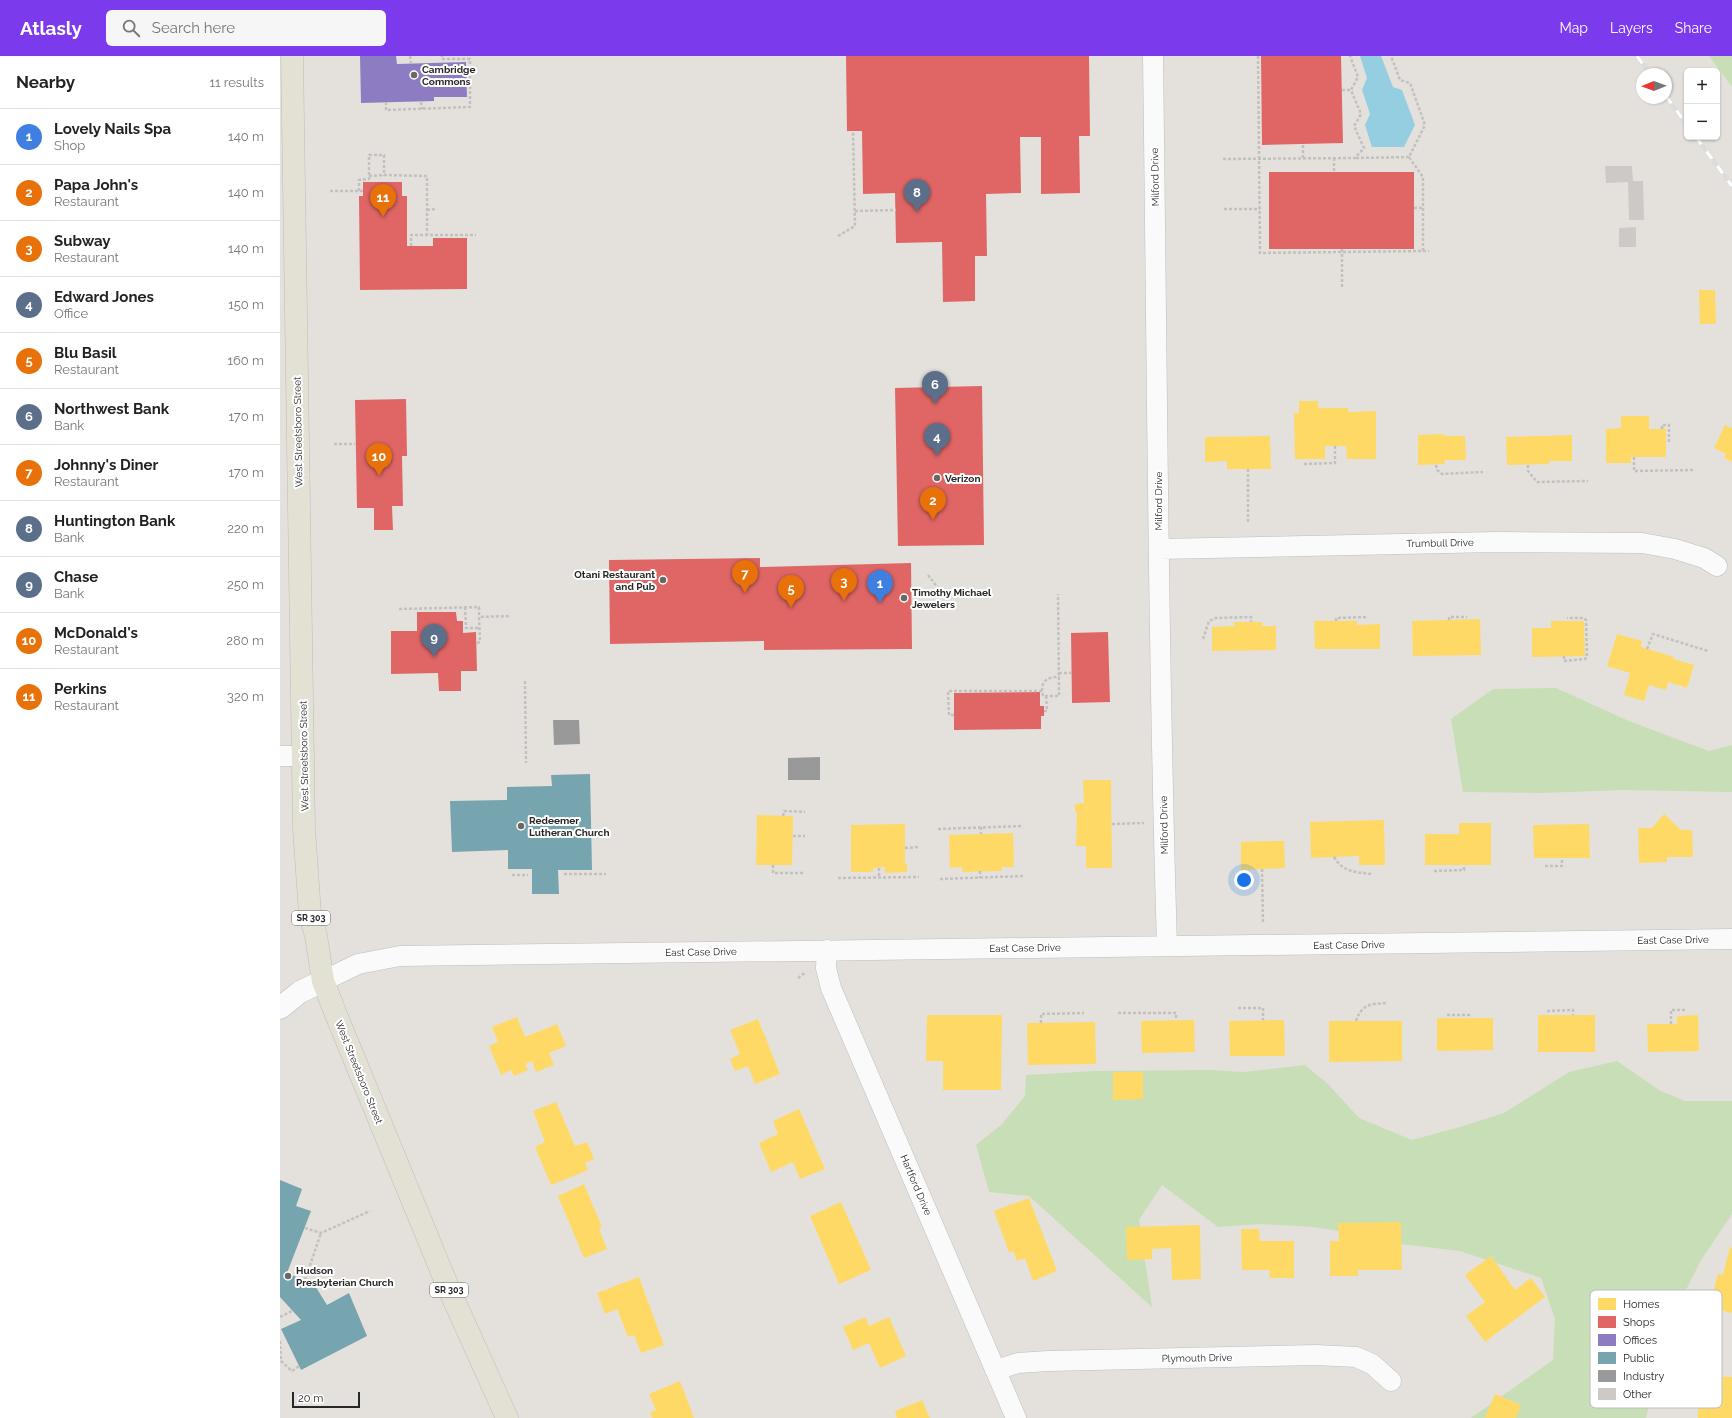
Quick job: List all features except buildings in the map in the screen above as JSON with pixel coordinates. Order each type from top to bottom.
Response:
[{"type":"main road","name":"West Streetsboro Street","points":[[292,56],[304,829],[310,914],[316,936],[323,981],[445,1280],[507,1418]]},
{"type":"street","name":"Milford Drive","points":[[1153,56],[1159,549],[1167,946]]},
{"type":"street","name":"Trumbull Drive","points":[[1159,549],[1496,542],[1642,543],[1675,549],[1704,558],[1717,566]]},
{"type":"street","points":[[280,756],[304,756]]},
{"type":"street","name":"East Case Drive","points":[[323,981],[358,964],[400,956],[1732,939]]},
{"type":"street","name":"Hartford Drive","points":[[827,950],[826,968],[831,988],[1016,1418]]},
{"type":"street","points":[[280,1008],[300,992],[323,981]]},
{"type":"street","name":"Plymouth Drive","points":[[996,1370],[1018,1363],[1048,1361],[1316,1355],[1356,1357],[1372,1364],[1391,1381]]},
{"type":"path","points":[[410,56],[411,63]]},
{"type":"path","points":[[386,102],[386,110],[470,108],[470,59],[442,59],[442,56]]},
{"type":"path","points":[[1258,56],[1260,253],[1342,250],[1429,251]]},
{"type":"path","points":[[1350,56],[1358,77],[1351,90]]},
{"type":"path","points":[[1391,56],[1400,80],[1410,83],[1425,125],[1409,157]]},
{"type":"path","points":[[1342,90],[1351,90]]},
{"type":"path","points":[[1351,90],[1361,114],[1354,126],[1364,148],[1355,158]]},
{"type":"path","points":[[421,102],[422,109]]},
{"type":"path","points":[[838,236],[855,226],[853,131]]},
{"type":"path","points":[[1303,144],[1303,158]]},
{"type":"path","points":[[359,191],[359,180],[369,179],[369,155],[384,155],[384,175]]},
{"type":"path","points":[[1223,159],[1409,157]]},
{"type":"path","points":[[1409,157],[1423,177],[1423,251]]},
{"type":"path","points":[[1334,158],[1334,172]]},
{"type":"path","points":[[369,176],[427,176],[427,235]]},
{"type":"path","points":[[330,191],[363,190]]},
{"type":"path","points":[[1414,208],[1423,208]]},
{"type":"path","points":[[427,210],[435,209]]},
{"type":"path","points":[[1224,209],[1260,209]]},
{"type":"path","points":[[855,211],[896,210]]},
{"type":"path","points":[[411,246],[411,235],[476,234]]},
{"type":"path","points":[[1342,250],[1342,288]]},
{"type":"path","points":[[1662,429],[1662,426],[1669,425],[1669,442]]},
{"type":"path","points":[[334,444],[356,444]]},
{"type":"path","points":[[1304,464],[1336,463],[1335,446]]},
{"type":"path","points":[[1634,457],[1634,471],[1694,470]]},
{"type":"path","points":[[1436,465],[1437,470],[1442,474],[1483,472]]},
{"type":"path","points":[[1528,465],[1528,471],[1537,482],[1588,481]]},
{"type":"path","points":[[1248,469],[1248,523]]},
{"type":"path","points":[[928,575],[941,592]]},
{"type":"path","points":[[1058,594],[1060,675],[1060,696],[1043,696],[1042,684],[1045,680],[1050,677],[1060,675],[1072,673]]},
{"type":"path","points":[[466,607],[466,628],[479,628]]},
{"type":"path","points":[[399,609],[479,607],[480,642],[477,643]]},
{"type":"path","points":[[479,617],[510,616]]},
{"type":"path","points":[[1203,639],[1209,621],[1216,618],[1251,616],[1251,622]]},
{"type":"path","points":[[1336,621],[1336,618],[1367,617]]},
{"type":"path","points":[[1449,620],[1449,617],[1467,617]]},
{"type":"path","points":[[1564,656],[1564,661],[1581,661],[1587,657],[1586,620],[1584,618],[1567,618]]},
{"type":"path","points":[[1647,649],[1653,634],[1708,651]]},
{"type":"path","points":[[525,681],[526,763]]},
{"type":"path","points":[[954,715],[948,715],[948,691],[1042,691]]},
{"type":"path","points":[[1044,711],[1047,711],[1046,696]]},
{"type":"path","points":[[783,816],[784,811],[805,812]]},
{"type":"path","points":[[1112,824],[1164,823]]},
{"type":"path","points":[[938,829],[1022,826]]},
{"type":"path","points":[[981,827],[981,834]]},
{"type":"path","points":[[793,836],[805,836]]},
{"type":"path","points":[[905,848],[918,847]]},
{"type":"path","points":[[1334,857],[1339,865],[1348,870],[1371,874]]},
{"type":"path","points":[[1545,866],[1562,866],[1562,858]]},
{"type":"path","points":[[773,865],[773,873],[805,873]]},
{"type":"path","points":[[1434,871],[1464,870],[1464,865]]},
{"type":"path","points":[[879,868],[879,878]]},
{"type":"path","points":[[1262,869],[1263,922]]},
{"type":"path","points":[[980,871],[980,878]]},
{"type":"path","points":[[564,874],[606,874]]},
{"type":"path","points":[[512,875],[528,875]]},
{"type":"path","points":[[940,879],[1024,876]]},
{"type":"path","points":[[838,878],[919,877]]},
{"type":"path","points":[[798,978],[806,972]]},
{"type":"path","points":[[1356,1021],[1360,1011],[1368,1006],[1387,1003]]},
{"type":"path","points":[[1238,1008],[1263,1008],[1263,1020]]},
{"type":"path","points":[[1547,1011],[1573,1010],[1573,1015]]},
{"type":"path","points":[[1671,1024],[1670,1010],[1687,1010]]},
{"type":"path","points":[[1118,1013],[1176,1012],[1176,1020]]},
{"type":"path","points":[[1041,1023],[1041,1014],[1084,1013]]},
{"type":"path","points":[[1447,1015],[1469,1015],[1469,1018]]},
{"type":"path","points":[[304,1228],[321,1233],[370,1211]]},
{"type":"path","points":[[305,1280],[321,1233]]},
{"type":"path","points":[[280,1317],[292,1311]]},
{"type":"path","points":[[280,1341],[281,1361],[292,1371],[299,1366]]},
{"type":"green space","points":[[1709,56],[1732,56],[1732,87],[1720,71],[1720,68],[1718,68]]},
{"type":"green space","points":[[1556,688],[1629,721],[1709,751],[1732,745],[1732,792],[1624,790],[1541,793],[1463,792],[1451,719],[1493,689]]},
{"type":"green space","points":[[1617,1061],[1659,1090],[1685,1101],[1732,1101],[1732,1214],[1701,1260],[1686,1290],[1590,1290],[1590,1408],[1648,1408],[1646,1418],[1471,1418],[1553,1360],[1555,1319],[1541,1278],[1460,1251],[1401,1244],[1365,1235],[1313,1227],[1261,1224],[1218,1227],[1162,1185],[1139,1220],[1152,1307],[1029,1196],[989,1192],[976,1145],[1002,1124],[1025,1096],[1026,1075],[1095,1071],[1211,1070],[1243,1072],[1305,1065],[1328,1084],[1359,1118],[1412,1140],[1504,1113],[1569,1072]]},
{"type":"water","points":[[1360,56],[1381,56],[1393,87],[1402,90],[1415,125],[1404,147],[1372,147],[1365,125],[1370,114],[1362,90],[1367,78]]},
{"type":"railway","points":[[1637,56],[1646,68]]},
{"type":"railway","points":[[1672,104],[1684,121]]},
{"type":"railway","points":[[1698,140],[1732,186]]},
{"type":"place","name":"Cambridge Commons","points":[[414,75]]},
{"type":"place","name":"Huntington Bank","points":[[917,212]]},
{"type":"place","name":"Perkins","points":[[383,217]]},
{"type":"place","name":"Northwest Bank","points":[[935,404]]},
{"type":"place","name":"Edward Jones","points":[[937,456]]},
{"type":"place","name":"McDonald's","points":[[379,476]]},
{"type":"place","name":"Verizon","points":[[937,478]]},
{"type":"place","name":"Papa John's","points":[[933,520]]},
{"type":"place","name":"Otani Restaurant and Pub","points":[[663,580]]},
{"type":"place","name":"Johnny's Diner","points":[[745,593]]},
{"type":"place","name":"Timothy Michael Jewelers","points":[[904,598]]},
{"type":"place","name":"Subway","points":[[844,601]]},
{"type":"place","name":"Lovely Nails Spa","points":[[880,603]]},
{"type":"place","name":"Blu Basil","points":[[791,608]]},
{"type":"place","name":"Chase","points":[[434,657]]},
{"type":"place","name":"Redeemer Lutheran Church","points":[[521,826]]},
{"type":"place","name":"Hudson Presbyterian Church","points":[[288,1276]]}]
